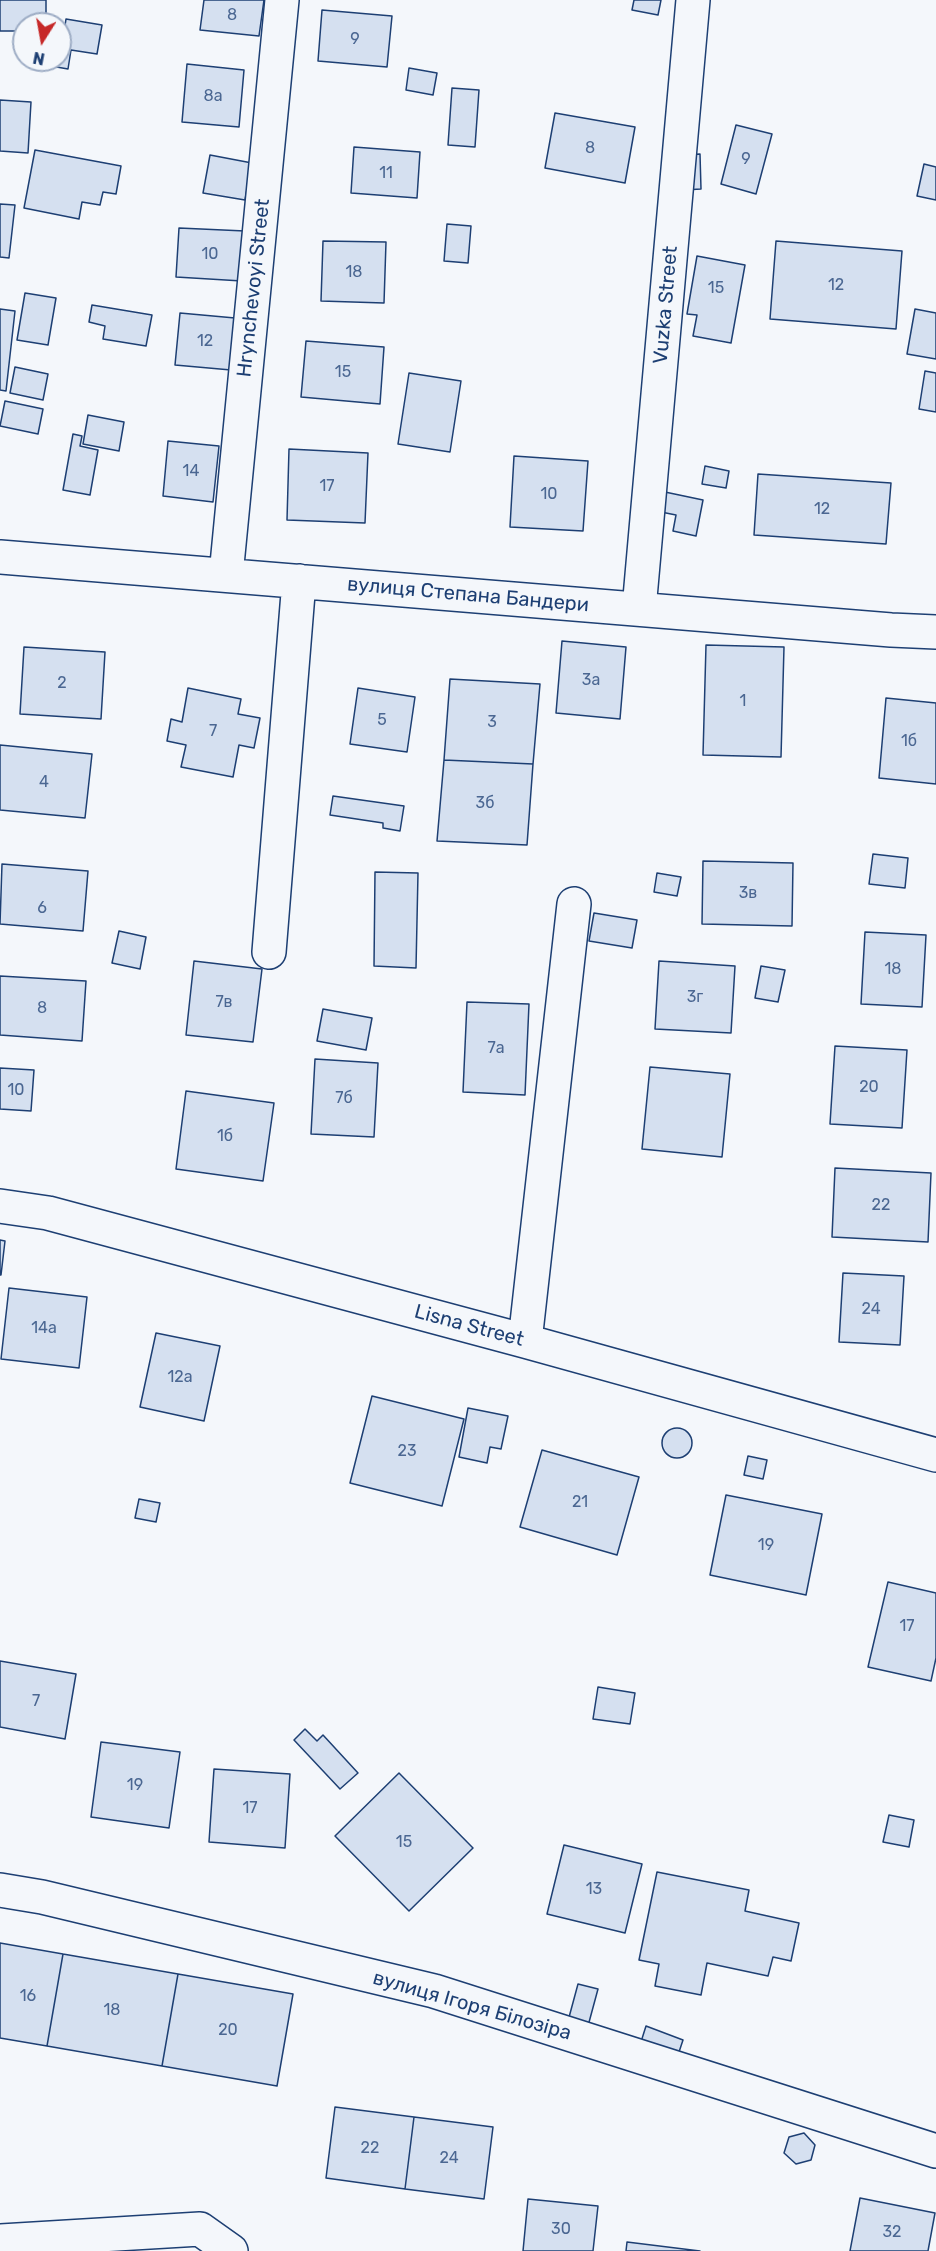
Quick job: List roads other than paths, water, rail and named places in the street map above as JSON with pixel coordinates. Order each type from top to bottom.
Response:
[{"type":"street","name":"Hrynchevoyi Street","points":[[226,575],[282,0]]},
{"type":"street","name":"Vuzka Street","points":[[639,609],[693,0]]},
{"type":"street","name":"вулиця Степана Бандери","points":[[0,557],[936,632]]},
{"type":"street","points":[[269,952],[299,581]]},
{"type":"street","points":[[525,1341],[574,904]]},
{"type":"street","name":"Lisna Street","points":[[0,1206],[48,1213],[525,1341],[936,1455]]},
{"type":"street","name":"вулиця Ігоря Білозіра","points":[[0,1890],[42,1897],[434,1991],[936,2151]]},
{"type":"street","points":[[0,2241],[200,2229],[231,2251]]}]
